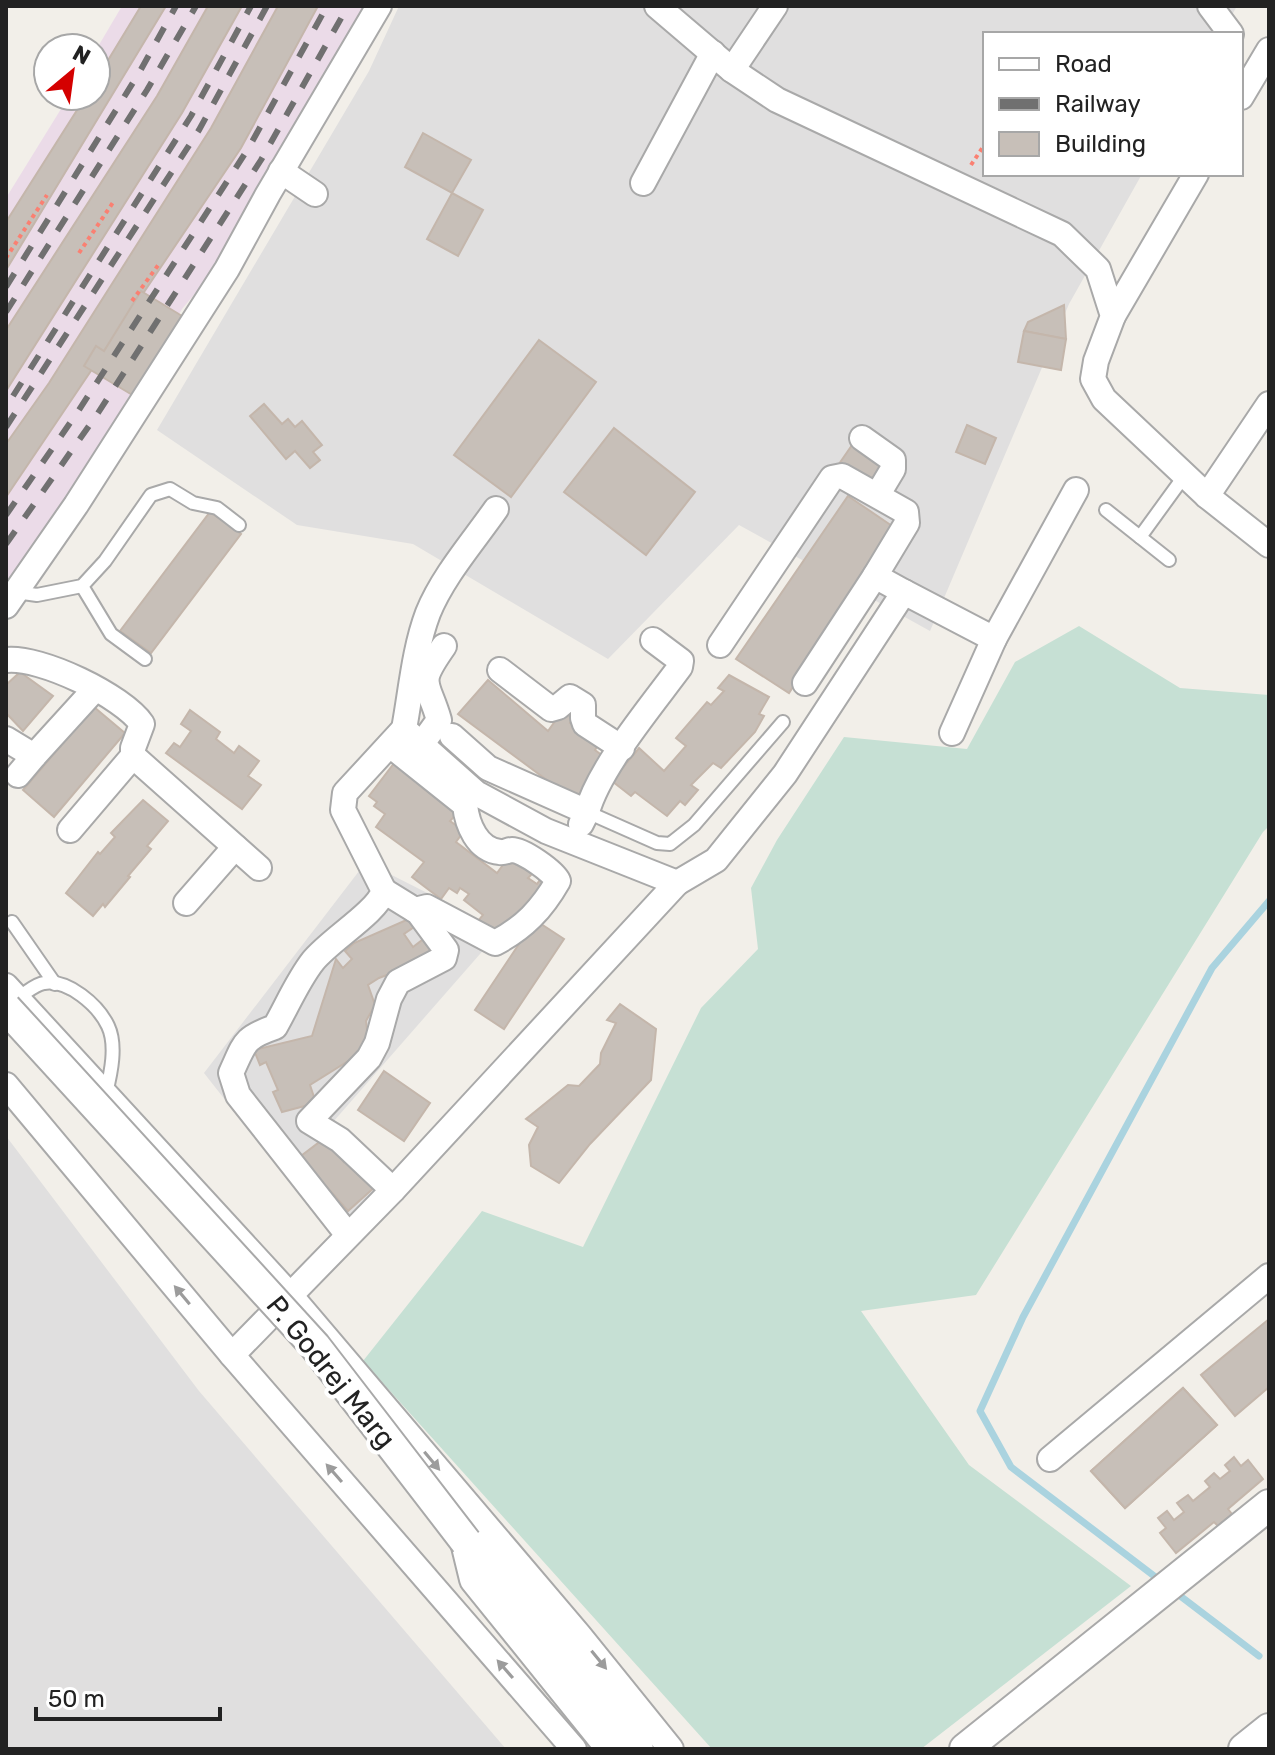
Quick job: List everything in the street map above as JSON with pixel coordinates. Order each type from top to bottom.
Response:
[{"type":"street","points":[[11,599],[76,505],[227,269],[379,6]]},
{"type":"street","points":[[657,6],[732,70],[777,100],[1062,234],[1098,269],[1113,316]]},
{"type":"street","points":[[732,70],[775,6]]},
{"type":"street","points":[[1210,6],[1230,32]]},
{"type":"street","points":[[643,183],[713,53]]},
{"type":"street","points":[[1243,90],[1254,54]]},
{"type":"street","points":[[281,171],[315,194]]},
{"type":"street","points":[[1195,176],[1113,316],[1096,361],[1093,379],[1104,399],[1207,496],[1269,545]]},
{"type":"street","points":[[1207,496],[1269,404]]},
{"type":"street","points":[[862,438],[893,460],[893,469],[878,494]]},
{"type":"street","points":[[720,645],[832,478],[842,476],[906,512],[907,523],[805,683]]},
{"type":"street","points":[[768,572],[779,573],[789,567],[842,491],[849,487],[900,517]]},
{"type":"street","points":[[952,733],[994,639],[1076,490]]},
{"type":"street","points":[[405,740],[421,634],[429,612],[444,584],[496,509]]},
{"type":"street","points":[[875,576],[994,639]]},
{"type":"street","points":[[232,1355],[290,1295],[344,1230],[393,1190],[677,883],[716,860],[785,774],[904,592]]},
{"type":"street","points":[[573,841],[592,795],[680,667],[681,661],[653,640]]},
{"type":"street","points":[[275,1141],[309,1121],[369,1058],[398,982],[444,958],[446,950],[415,910],[384,891],[343,810],[345,793],[405,740],[439,720],[426,683],[429,668],[444,646]]},
{"type":"street","points":[[6,660],[43,665],[95,689],[137,716],[142,724],[133,756],[70,830]]},
{"type":"street","points":[[500,670],[551,709],[570,697],[583,705],[585,724],[622,748]]},
{"type":"street","points":[[6,739],[26,766],[95,689]]},
{"type":"street","points":[[452,736],[488,768],[587,812]]},
{"type":"street","points":[[405,740],[476,793],[546,831],[573,841],[657,857],[677,883]]},
{"type":"street","points":[[405,740],[465,805],[468,824],[484,845],[500,853],[512,850],[521,852],[555,875],[558,881],[532,919],[495,943],[427,907],[415,910]]},
{"type":"street","points":[[133,756],[259,868]]},
{"type":"street","points":[[186,903],[235,847]]},
{"type":"street","points":[[344,1230],[238,1095],[231,1073],[244,1044],[252,1035],[275,1027],[311,964],[331,941],[380,901],[384,891]]},
{"type":"street","points":[[10,998],[106,1095],[290,1295],[569,1623],[671,1749]]},
{"type":"street","name":"P. Godrej Marg","points":[[10,998],[315,1346],[466,1542],[487,1556],[638,1749]]},
{"type":"street","points":[[6,1085],[232,1355],[574,1749]]},
{"type":"street","points":[[309,1121],[340,1140],[372,1174],[393,1190]]},
{"type":"street","points":[[365,1210],[379,1186],[372,1174]]},
{"type":"street","points":[[1050,1459],[1269,1276]]},
{"type":"street","points":[[965,1749],[1269,1505]]},
{"type":"street","points":[[466,1542],[475,1579],[612,1749]]},
{"type":"street","points":[[1244,1749],[1269,1729]]},
{"type":"lane","points":[[1140,537],[1185,475]]},
{"type":"lane","points":[[11,599],[82,586],[105,561],[151,495],[170,489],[193,503],[217,508],[239,525]]},
{"type":"lane","points":[[1106,510],[1169,560]]},
{"type":"lane","points":[[82,586],[111,634],[145,659]]},
{"type":"lane","points":[[587,812],[657,857],[694,825],[783,722]]},
{"type":"lane","points":[[12,922],[55,984]]},
{"type":"lane","points":[[10,998],[44,983],[67,985],[87,1000],[108,1026],[112,1069],[106,1095]]},
{"type":"path","points":[[6,258],[47,195]]},
{"type":"path","points":[[79,253],[114,201]]},
{"type":"path","points":[[132,301],[159,264]]},
{"type":"shaded area","points":[[122,6],[368,6],[203,284],[182,309],[6,590],[6,198],[59,112],[112,112],[112,32],[107,32]]},
{"type":"shaded area","points":[[399,6],[1237,6],[1222,32],[983,32],[983,176],[1141,176],[1069,304],[930,631],[739,525],[608,659],[413,544],[297,525],[157,430],[369,71]]},
{"type":"shaded area","points":[[366,862],[449,904],[487,946],[326,1130],[379,1197],[335,1240],[204,1073]]},
{"type":"shaded area","points":[[6,1136],[199,1391],[506,1749],[6,1749]]},
{"type":"green space","points":[[1079,626],[1180,688],[1269,695],[1269,826],[976,1295],[861,1311],[969,1465],[1131,1586],[921,1749],[712,1749],[363,1361],[482,1211],[583,1247],[701,1008],[758,949],[751,888],[777,840],[844,737],[967,749],[1015,662]]},
{"type":"building","points":[[141,6],[166,6],[112,95],[112,54]]},
{"type":"building","points":[[208,6],[242,6],[182,113],[6,391],[6,330],[157,96]]},
{"type":"building","points":[[278,6],[318,6],[241,148],[6,497],[6,444],[49,383],[211,128]]},
{"type":"building","points":[[76,112],[102,112],[6,270],[6,222]]},
{"type":"building","points":[[423,133],[471,160],[452,193],[405,167]]},
{"type":"building","points":[[452,193],[483,210],[458,256],[427,239]]},
{"type":"building","points":[[141,291],[187,319],[139,399],[84,366],[96,346],[104,351]]},
{"type":"building","points":[[1064,305],[1066,339],[1024,331],[1028,322]]},
{"type":"building","points":[[1024,331],[1066,339],[1061,370],[1018,362]]},
{"type":"building","points":[[539,340],[596,382],[511,497],[454,455]]},
{"type":"building","points":[[264,404],[282,424],[288,419],[295,427],[302,421],[322,445],[313,452],[320,460],[310,468],[295,451],[286,459],[250,416]]},
{"type":"building","points":[[967,425],[996,438],[985,464],[956,452]]},
{"type":"building","points":[[614,428],[695,492],[646,555],[564,492]]},
{"type":"building","points":[[852,445],[887,468],[874,488],[839,464]]},
{"type":"building","points":[[848,496],[895,528],[789,693],[736,659]]},
{"type":"building","points":[[210,512],[241,534],[151,653],[120,631]]},
{"type":"building","points":[[20,672],[53,696],[23,731],[6,713],[6,685]]},
{"type":"building","points":[[729,675],[769,697],[759,714],[764,716],[755,732],[721,768],[713,763],[691,785],[698,790],[685,805],[680,801],[667,816],[635,792],[631,796],[612,781],[639,748],[664,771],[686,746],[676,738],[707,702],[711,705],[724,691],[718,688]]},
{"type":"building","points":[[488,680],[548,731],[568,703],[578,709],[570,723],[601,741],[595,750],[608,760],[575,801],[458,714]]},
{"type":"building","points":[[94,707],[125,733],[54,817],[23,790]]},
{"type":"building","points":[[190,710],[220,732],[216,739],[234,753],[239,746],[259,761],[248,776],[261,785],[242,809],[166,753],[174,743],[180,747],[191,731],[181,724]]},
{"type":"building","points":[[398,758],[426,784],[423,788],[449,808],[451,805],[459,811],[450,821],[464,831],[456,842],[497,873],[511,854],[525,864],[522,867],[532,874],[528,878],[537,884],[544,874],[554,881],[525,920],[517,914],[499,937],[478,921],[483,915],[464,900],[469,894],[460,888],[457,893],[449,888],[441,899],[412,877],[424,862],[376,827],[385,814],[374,806],[377,802],[369,796]]},
{"type":"building","points":[[143,800],[168,821],[147,846],[151,849],[130,877],[105,907],[103,904],[93,916],[66,893],[98,852],[100,854],[115,837],[111,833]]},
{"type":"building","points":[[411,918],[417,925],[404,934],[413,947],[426,937],[439,955],[368,985],[375,1005],[366,1021],[369,1048],[310,1085],[316,1103],[282,1112],[273,1092],[278,1090],[266,1062],[260,1065],[254,1050],[312,1036],[336,959],[343,968],[352,959],[345,951],[354,943]]},
{"type":"building","points":[[535,920],[564,939],[504,1029],[475,1010]]},
{"type":"building","points":[[620,1004],[656,1029],[651,1080],[590,1144],[559,1183],[531,1166],[529,1145],[538,1127],[526,1119],[568,1085],[579,1086],[600,1064],[601,1053],[616,1023],[607,1020]]},
{"type":"building","points":[[384,1071],[430,1103],[404,1141],[358,1110]]},
{"type":"building","points":[[326,1137],[344,1162],[349,1157],[376,1186],[348,1211],[325,1185],[319,1190],[297,1159]]},
{"type":"building","points":[[1269,1319],[1269,1387],[1235,1416],[1201,1375]]},
{"type":"building","points":[[1183,1388],[1217,1425],[1125,1508],[1091,1471]],"holes":[[[1155,1441],[1163,1449],[1152,1459],[1144,1451]]]},
{"type":"building","points":[[1183,1388],[1217,1425],[1125,1508],[1091,1471]]},
{"type":"building","points":[[1234,1457],[1241,1466],[1248,1460],[1263,1479],[1228,1509],[1232,1514],[1218,1526],[1214,1522],[1176,1553],[1160,1533],[1166,1528],[1158,1518],[1167,1511],[1174,1520],[1184,1512],[1177,1503],[1188,1495],[1193,1501],[1210,1487],[1205,1481],[1214,1473],[1220,1479],[1230,1471],[1225,1465]]},
{"type":"waterway","points":[[1162,1582],[1011,1467],[980,1411],[1023,1317],[1212,968],[1269,901]]},
{"type":"waterway","points":[[1175,1592],[1259,1656]]},
{"type":"railway","points":[[6,287],[139,73],[176,6]]},
{"type":"railway","points":[[6,312],[147,90],[196,6]]},
{"type":"railway","points":[[13,396],[191,116],[251,6]]},
{"type":"railway","points":[[6,427],[199,130],[267,6]]},
{"type":"railway","points":[[6,515],[77,413],[248,149],[327,6]]},
{"type":"railway","points":[[6,544],[98,413],[261,160],[348,6]]}]
